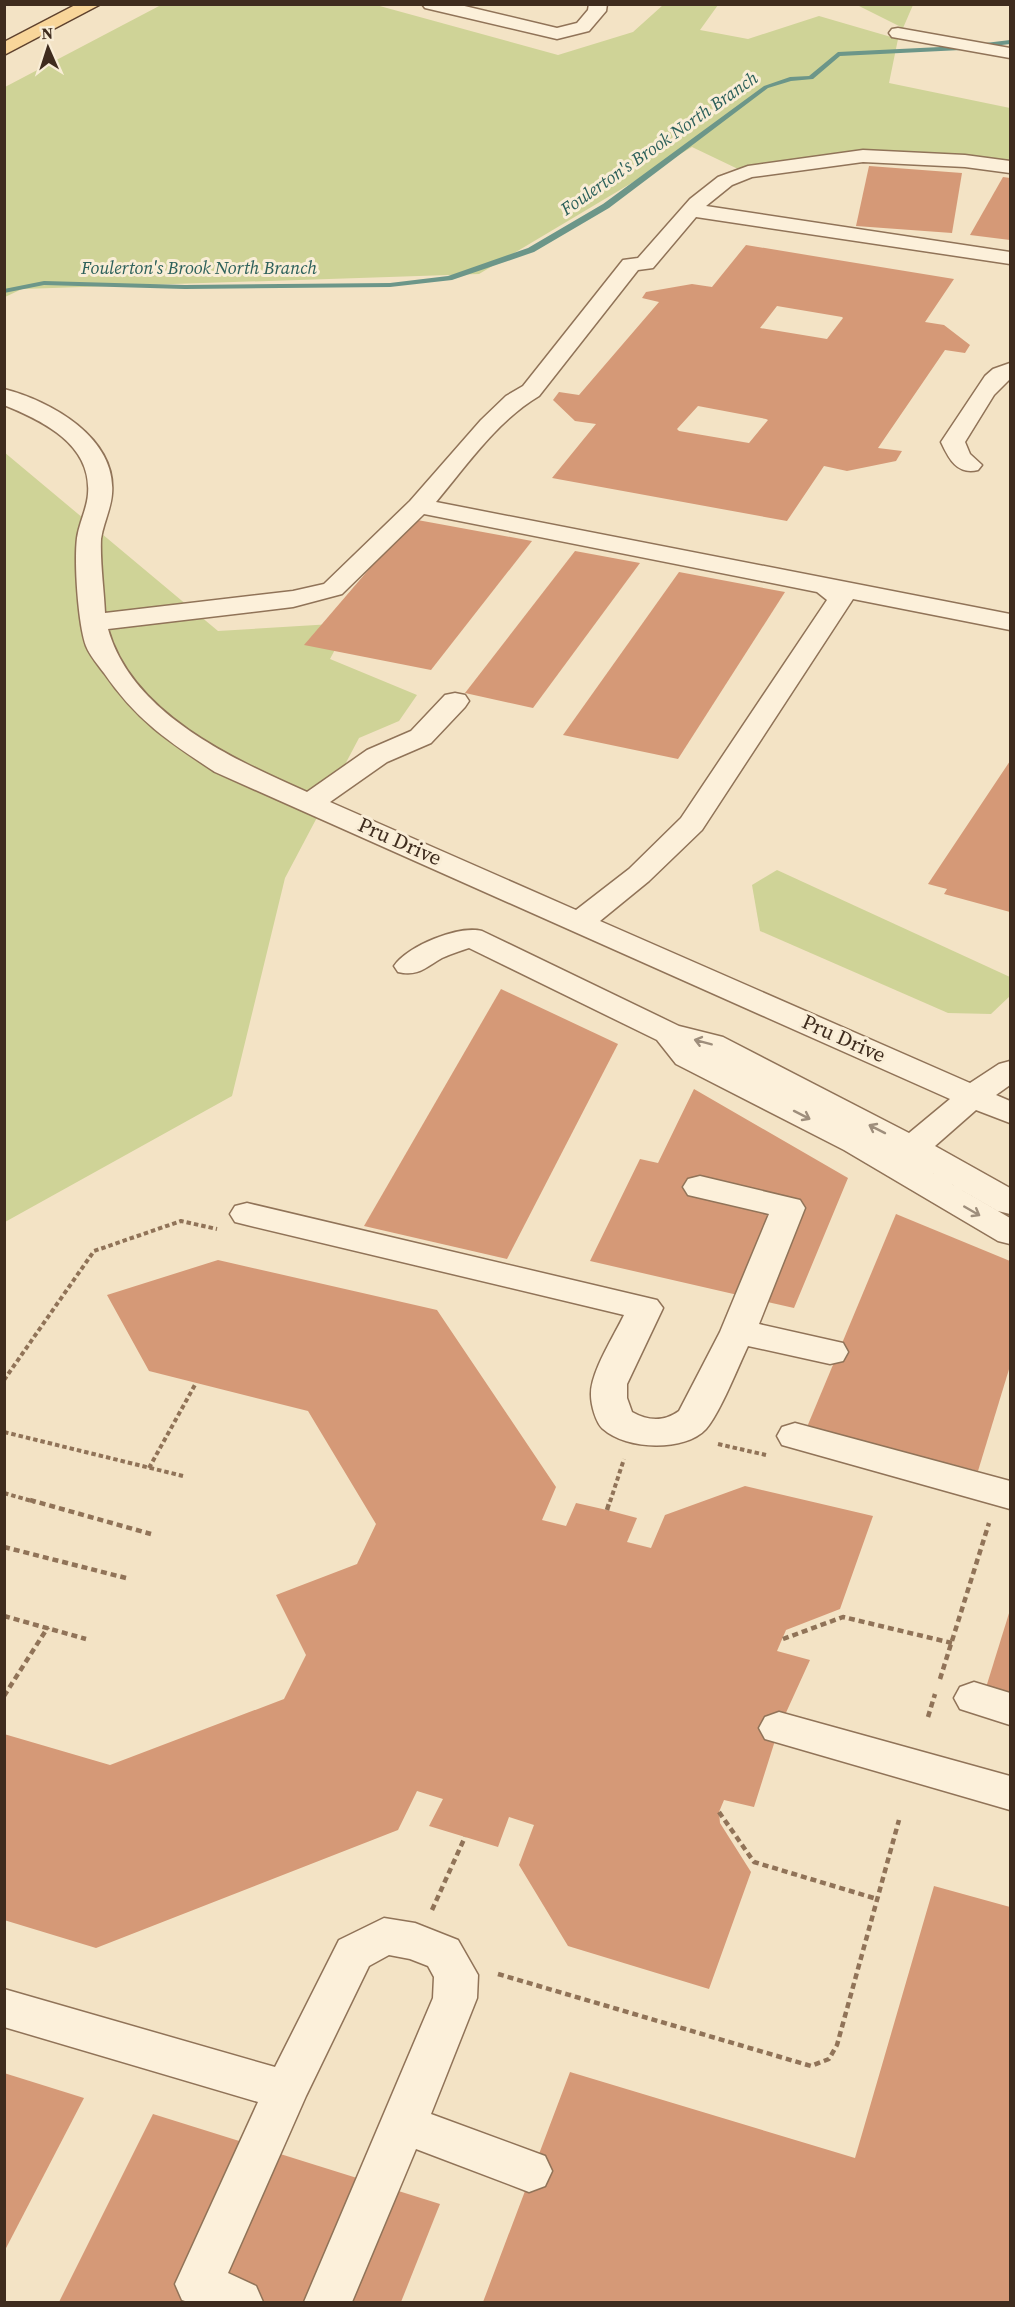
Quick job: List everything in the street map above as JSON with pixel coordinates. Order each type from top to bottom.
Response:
[{"type":"main road","points":[[4,48],[92,4]]},
{"type":"street","points":[[431,4],[557,34],[582,27],[597,11],[598,4]]},
{"type":"street","points":[[898,33],[1011,53]]},
{"type":"street","points":[[93,623],[193,609],[293,599],[333,589],[419,506],[489,425],[514,401],[531,391],[631,265],[645,263],[691,210],[725,181],[748,172],[863,156],[965,161],[1011,167]]},
{"type":"street","points":[[691,210],[1011,258]]},
{"type":"street","points":[[970,465],[960,458],[953,442],[991,383],[1002,373],[1011,370]]},
{"type":"street","name":"Pru Drive","points":[[4,396],[42,412],[72,432],[87,449],[98,467],[100,494],[89,539],[93,623],[100,648],[127,687],[162,725],[225,766],[581,921],[1011,1113]]},
{"type":"street","points":[[419,506],[1011,622]]},
{"type":"street","points":[[581,921],[639,875],[692,824],[841,598],[825,586]]},
{"type":"street","points":[[311,802],[377,756],[421,737],[455,701]]},
{"type":"street","points":[[409,966],[432,951],[471,937],[668,1033],[712,1044],[902,1156],[1011,1233]]},
{"type":"street","points":[[902,1156],[974,1095],[1011,1071]]},
{"type":"street","points":[[902,1156],[1011,1203]]},
{"type":"street","points":[[238,1223],[645,1308],[609,1384],[609,1398],[616,1420],[639,1433],[678,1430],[693,1420],[738,1332],[788,1208],[700,1187]]},
{"type":"street","points":[[738,1332],[830,1352]]},
{"type":"street","points":[[783,1446],[999,1506]]},
{"type":"street","points":[[779,1728],[1011,1793]]},
{"type":"street","points":[[239,2302],[199,2284],[286,2090],[354,1953],[384,1936],[415,1941],[443,1953],[456,1975],[455,1998],[405,2124],[328,2302]]},
{"type":"street","points":[[4,2008],[286,2090]]},
{"type":"street","points":[[405,2124],[529,2171]]},
{"type":"path","points":[[4,1380],[94,1251],[182,1221],[238,1223]]},
{"type":"path","points":[[149,1468],[196,1383]]},
{"type":"path","points":[[4,1432],[183,1476]]},
{"type":"path","points":[[715,1443],[783,1446]]},
{"type":"path","points":[[607,1510],[625,1458]]},
{"type":"path","points":[[4,1494],[151,1534]]},
{"type":"path","points":[[928,1717],[990,1526],[999,1506]]},
{"type":"path","points":[[4,1547],[126,1578]]},
{"type":"path","points":[[4,1616],[86,1639]]},
{"type":"path","points":[[783,1639],[843,1617],[952,1643]]},
{"type":"path","points":[[4,1696],[48,1627]]},
{"type":"path","points":[[719,1812],[754,1862],[877,1899]]},
{"type":"path","points":[[486,1971],[811,2066],[829,2059],[837,2045],[899,1820]]},
{"type":"path","points":[[432,1911],[465,1837]]},
{"type":"path","points":[[420,1910],[432,1911],[440,1918]]},
{"type":"green space","points":[[913,4],[903,28],[857,5]]},
{"type":"green space","points":[[161,5],[376,5],[558,55],[633,32],[663,5],[718,5],[700,30],[748,39],[819,16],[898,39],[889,83],[1010,108],[1010,165],[861,153],[738,169],[692,147],[479,274],[22,289],[5,297],[5,87]]},
{"type":"green space","points":[[4,452],[218,631],[349,623],[330,659],[417,695],[399,721],[359,738],[285,878],[232,1096],[5,1222]]},
{"type":"green space","points":[[777,870],[1010,977],[1010,996],[991,1014],[948,1013],[760,931],[752,885]]},
{"type":"building","points":[[869,166],[962,173],[952,233],[856,226]]},
{"type":"building","points":[[1003,177],[1010,178],[1010,240],[970,235]]},
{"type":"building","points":[[746,245],[954,279],[925,322],[944,325],[970,345],[965,353],[945,350],[878,448],[902,451],[896,461],[847,471],[824,466],[787,521],[552,478],[596,424],[575,421],[553,400],[559,392],[579,395],[659,302],[642,298],[646,292],[692,284],[712,287]],"holes":[[[777,306],[842,317],[843,318],[827,339],[760,328]],[[698,406],[766,419],[768,420],[749,443],[679,431],[677,429]]]},
{"type":"building","points":[[412,519],[532,541],[431,670],[304,645]]},
{"type":"building","points":[[575,551],[640,563],[533,708],[465,693]]},
{"type":"building","points":[[679,572],[785,592],[678,759],[563,735]]},
{"type":"building","points":[[1010,761],[1010,912],[944,894],[947,889],[928,884]]},
{"type":"building","points":[[501,989],[618,1044],[507,1259],[364,1226]]},
{"type":"building","points":[[694,1089],[848,1178],[794,1308],[590,1261],[640,1159],[658,1163]]},
{"type":"building","points":[[896,1214],[1010,1261],[1010,1366],[978,1471],[807,1427]]},
{"type":"building","points":[[218,1260],[437,1310],[556,1487],[542,1520],[566,1526],[576,1503],[607,1510],[637,1518],[627,1542],[651,1548],[665,1515],[745,1486],[873,1516],[840,1609],[786,1630],[777,1651],[810,1660],[779,1728],[754,1807],[724,1800],[719,1812],[720,1823],[751,1872],[709,1989],[568,1946],[519,1865],[534,1825],[509,1817],[498,1847],[429,1826],[443,1799],[417,1791],[398,1830],[96,1948],[4,1920],[4,1734],[110,1765],[284,1699],[306,1655],[276,1595],[357,1564],[376,1524],[308,1411],[149,1371],[107,1295]]},
{"type":"building","points":[[1010,1610],[1010,1702],[984,1694]]},
{"type":"building","points":[[934,1886],[1010,1907],[1010,2302],[483,2302],[570,2072],[855,2158]]},
{"type":"building","points":[[4,2073],[84,2098],[4,2252]]},
{"type":"building","points":[[153,2114],[440,2204],[401,2302],[59,2302]]},
{"type":"waterway","name":"Foulerton's Brook North Branch","points":[[4,291],[44,283],[185,287],[390,285],[449,278],[531,250],[606,206],[766,87],[790,79],[811,78],[838,54],[961,48],[1010,42]]}]
